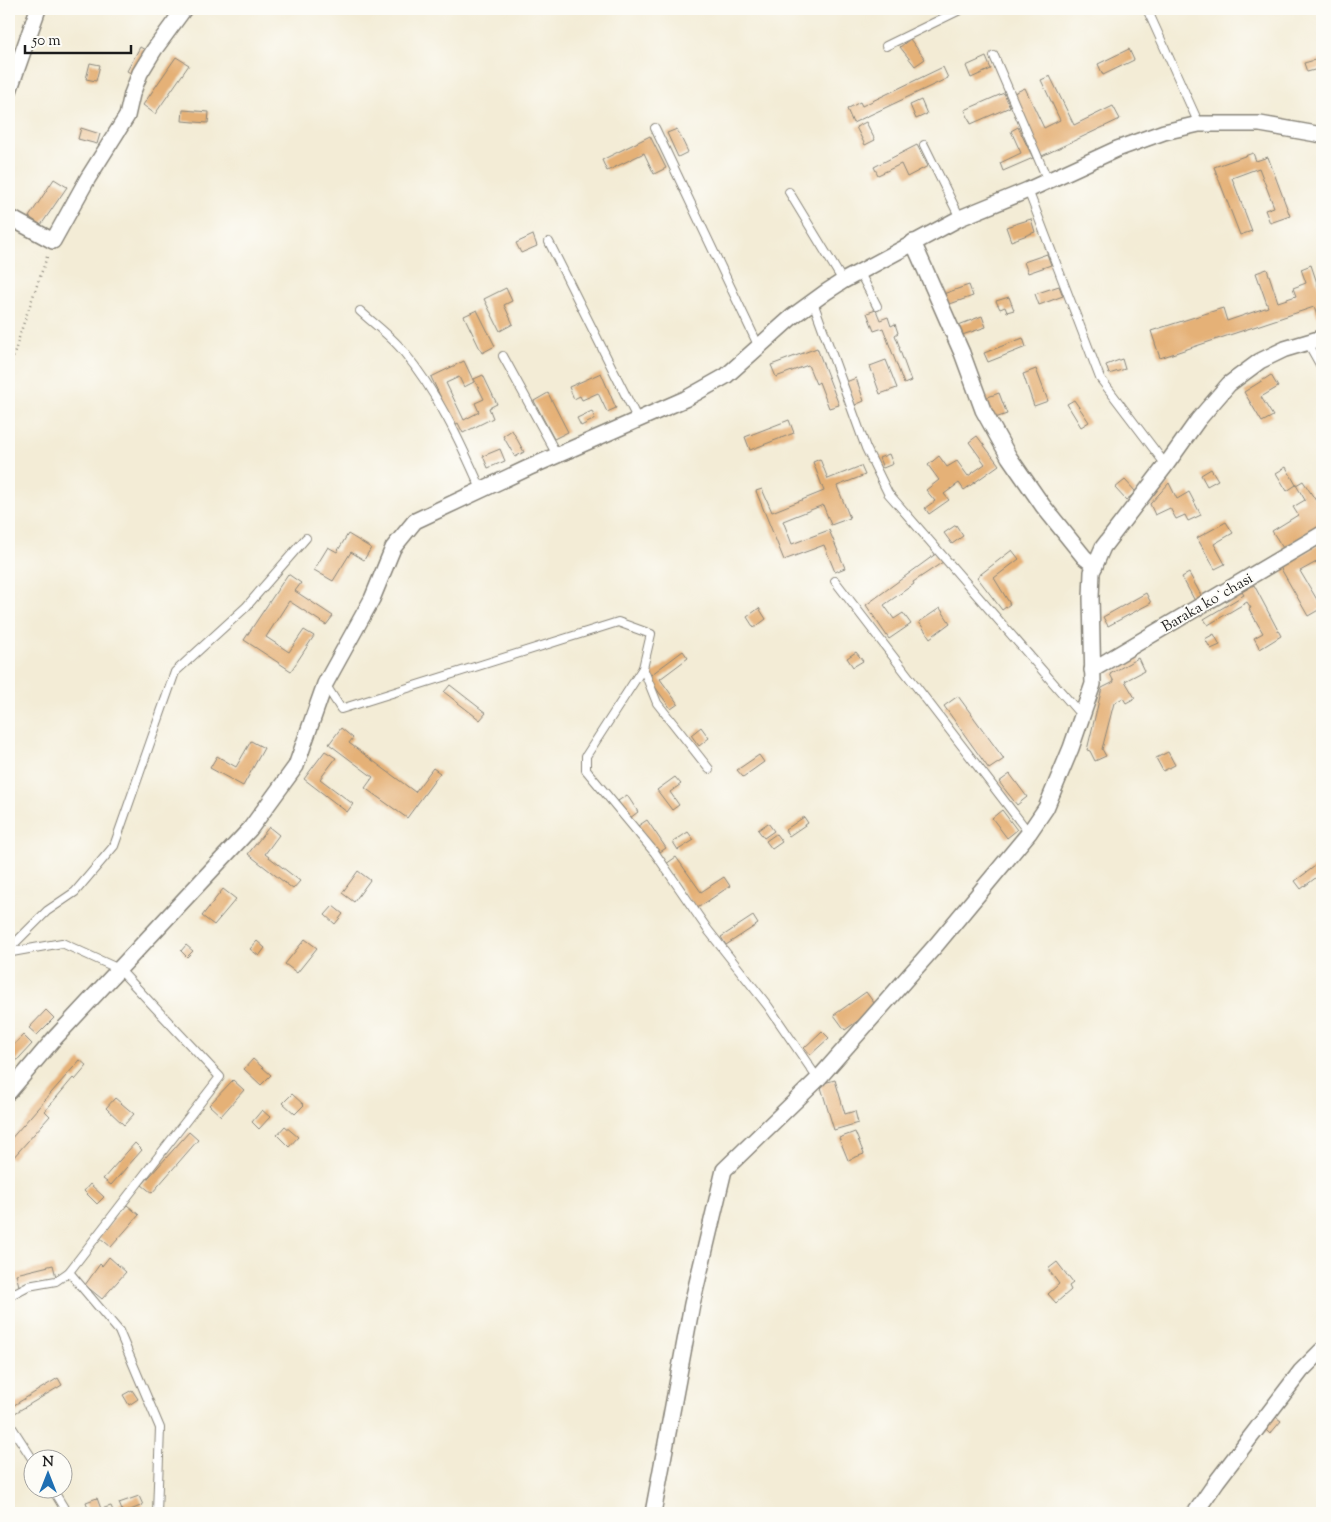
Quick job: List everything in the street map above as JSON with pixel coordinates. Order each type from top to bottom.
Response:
[{"type":"street","points":[[9,91],[38,9]]},
{"type":"street","points":[[9,217],[52,241],[88,178],[128,116],[132,94],[145,65],[173,22],[184,9]]},
{"type":"street","points":[[9,1092],[53,1040],[250,829],[296,766],[326,684],[372,599],[393,548],[415,521],[481,489],[686,399],[726,376],[793,316],[843,281],[960,218],[1028,190],[1117,149],[1164,132],[1199,124],[1260,124],[1322,135]]},
{"type":"street","points":[[913,242],[962,353],[983,410],[1004,449],[1043,506],[1084,557],[1095,566]]},
{"type":"street","points":[[653,1513],[692,1304],[724,1170],[818,1079],[937,944],[1029,833],[1046,808],[1071,748],[1093,684],[1092,572],[1103,547],[1198,420],[1229,384],[1260,361],[1285,349],[1315,341]]},
{"type":"street","name":"Baraka koʻchasi","points":[[1092,670],[1322,534]]},
{"type":"street","points":[[1195,1513],[1217,1481],[1301,1371],[1322,1350]]},
{"type":"lane","points":[[886,46],[962,9]]},
{"type":"lane","points":[[1147,9],[1199,124]]},
{"type":"lane","points":[[994,56],[1048,181]]},
{"type":"lane","points":[[656,128],[759,347]]},
{"type":"lane","points":[[924,145],[960,218]]},
{"type":"lane","points":[[1028,190],[1100,378],[1166,465]]},
{"type":"lane","points":[[789,192],[843,281]]},
{"type":"lane","points":[[549,242],[638,420]]},
{"type":"lane","points":[[860,273],[877,306]]},
{"type":"lane","points":[[812,302],[866,448],[888,493],[1082,716]]},
{"type":"lane","points":[[360,311],[402,350],[424,381],[457,434],[481,489]]},
{"type":"lane","points":[[1315,341],[1322,368]]},
{"type":"lane","points":[[503,356],[557,455]]},
{"type":"lane","points":[[9,944],[14,944],[47,911],[75,892],[114,846],[175,672],[246,608],[306,538]]},
{"type":"lane","points":[[835,581],[1029,833]]},
{"type":"lane","points":[[326,684],[341,709],[618,622],[651,634],[643,668],[586,756],[586,770],[655,853],[708,930],[768,1006],[818,1079]]},
{"type":"lane","points":[[643,668],[657,703],[709,769]]},
{"type":"lane","points":[[9,949],[12,952],[62,943],[119,969],[220,1077],[69,1272],[56,1282],[28,1286],[9,1296]]},
{"type":"lane","points":[[69,1272],[119,1331],[160,1428],[157,1513]]},
{"type":"lane","points":[[9,1423],[27,1450]]},
{"type":"lane","points":[[59,1500],[67,1513]]},
{"type":"path","points":[[9,392],[15,352],[52,241]]},
{"type":"building","points":[[910,39],[925,59],[915,66],[900,47]]},
{"type":"building","points":[[140,47],[147,51],[134,75],[127,71]]},
{"type":"building","points":[[1129,49],[1134,60],[1103,75],[1098,64]]},
{"type":"building","points":[[176,57],[189,65],[155,114],[143,105]]},
{"type":"building","points":[[986,57],[991,69],[971,78],[966,66]]},
{"type":"building","points":[[1322,58],[1322,68],[1307,72],[1304,63]]},
{"type":"building","points":[[90,63],[100,65],[96,81],[86,79]]},
{"type":"building","points":[[943,67],[948,78],[853,123],[847,109],[860,102],[862,106]]},
{"type":"building","points":[[1050,76],[1074,125],[1113,106],[1120,119],[1042,156],[1012,94],[1025,88],[1044,128],[1060,120],[1041,80]]},
{"type":"building","points":[[1004,93],[1010,107],[971,124],[965,110]]},
{"type":"building","points":[[921,100],[927,114],[916,119],[910,105]]},
{"type":"building","points":[[183,110],[209,112],[208,123],[182,121]]},
{"type":"building","points":[[866,122],[875,140],[865,145],[856,127]]},
{"type":"building","points":[[1018,127],[1033,158],[1003,171],[1000,163],[1021,153],[1011,131]]},
{"type":"building","points":[[81,128],[100,134],[97,144],[78,139]]},
{"type":"building","points":[[677,129],[688,152],[678,157],[667,133]]},
{"type":"building","points":[[650,136],[666,168],[654,174],[644,153],[607,171],[602,160]]},
{"type":"building","points":[[917,145],[928,166],[907,177],[901,164],[878,175],[874,167]]},
{"type":"building","points":[[1253,153],[1256,161],[1268,157],[1290,216],[1270,223],[1265,210],[1274,207],[1259,168],[1232,178],[1252,231],[1240,235],[1214,167]]},
{"type":"building","points":[[54,179],[67,187],[41,225],[29,217]]},
{"type":"building","points":[[1031,219],[1035,232],[1011,241],[1006,227]]},
{"type":"building","points":[[533,235],[537,246],[521,253],[516,243]]},
{"type":"building","points":[[1047,254],[1051,265],[1028,273],[1024,262]]},
{"type":"building","points":[[1311,265],[1322,298],[1322,320],[1319,321],[1314,307],[1160,358],[1151,331],[1223,308],[1227,321],[1268,307],[1256,273],[1267,269],[1278,302],[1296,296],[1293,288],[1306,283],[1301,269]]},
{"type":"building","points":[[969,285],[973,296],[947,305],[943,294]]},
{"type":"building","points":[[1059,286],[1063,296],[1039,305],[1035,294]]},
{"type":"building","points":[[506,288],[512,301],[504,305],[513,324],[500,331],[484,299]]},
{"type":"building","points":[[1009,297],[1014,310],[1007,312],[1005,307],[1000,309],[996,301]]},
{"type":"building","points":[[477,310],[495,346],[482,353],[464,316]]},
{"type":"building","points":[[876,310],[880,320],[888,317],[891,326],[895,324],[898,333],[895,335],[911,381],[904,384],[883,328],[874,331],[867,313]]},
{"type":"building","points":[[982,316],[986,327],[959,336],[956,326]]},
{"type":"building","points":[[1023,338],[1026,347],[988,362],[984,353]]},
{"type":"building","points":[[817,348],[839,405],[829,408],[819,382],[816,384],[808,365],[776,377],[771,365]]},
{"type":"building","points":[[1122,359],[1125,369],[1109,374],[1106,365]]},
{"type":"building","points":[[886,360],[897,388],[880,394],[870,366]]},
{"type":"building","points":[[464,361],[474,382],[464,387],[459,377],[446,383],[464,420],[479,412],[475,403],[484,399],[474,379],[483,375],[497,404],[489,408],[493,418],[463,433],[458,423],[454,425],[431,377]]},
{"type":"building","points":[[1036,369],[1048,401],[1034,406],[1023,374]]},
{"type":"building","points":[[601,373],[616,408],[607,412],[598,393],[582,400],[580,396],[574,399],[569,387]]},
{"type":"building","points":[[1271,375],[1278,387],[1261,397],[1273,416],[1262,422],[1244,392]]},
{"type":"building","points":[[856,378],[864,401],[855,405],[846,382]]},
{"type":"building","points":[[548,393],[568,432],[554,439],[534,401]]},
{"type":"building","points":[[999,393],[1007,414],[992,419],[985,398]]},
{"type":"building","points":[[1074,400],[1089,422],[1081,427],[1067,404]]},
{"type":"building","points":[[592,411],[595,419],[581,426],[577,418]]},
{"type":"building","points":[[789,420],[794,433],[750,450],[745,437]]},
{"type":"building","points":[[512,430],[524,452],[515,457],[503,436]]},
{"type":"building","points":[[977,436],[999,465],[964,490],[959,483],[944,494],[949,500],[929,514],[925,508],[935,501],[926,490],[939,480],[928,465],[939,456],[947,467],[957,461],[968,476],[985,464],[969,442]]},
{"type":"building","points":[[500,449],[505,461],[488,468],[483,456]]},
{"type":"building","points":[[889,454],[893,464],[883,468],[879,458]]},
{"type":"building","points":[[820,459],[828,479],[861,466],[865,475],[837,486],[850,518],[831,525],[823,505],[783,521],[792,544],[829,530],[845,568],[835,572],[824,545],[784,560],[756,491],[762,489],[772,512],[824,491],[813,462]]},
{"type":"building","points":[[1286,467],[1296,485],[1287,491],[1276,473]]},
{"type":"building","points":[[1211,469],[1218,480],[1207,486],[1201,475]]},
{"type":"building","points":[[1125,480],[1136,492],[1126,500],[1115,488]]},
{"type":"building","points":[[1303,481],[1322,510],[1322,525],[1283,548],[1272,531],[1298,515],[1293,507],[1305,500],[1296,485]]},
{"type":"building","points":[[1169,483],[1177,499],[1189,492],[1201,515],[1188,521],[1185,515],[1176,519],[1170,508],[1155,515],[1150,504]]},
{"type":"building","points":[[1226,522],[1233,533],[1214,544],[1225,564],[1215,569],[1197,538]]},
{"type":"building","points":[[956,525],[963,536],[952,544],[944,533]]},
{"type":"building","points":[[348,534],[371,548],[364,560],[351,552],[333,581],[314,570],[328,547],[337,552]]},
{"type":"building","points":[[1322,543],[1322,559],[1300,571],[1322,608],[1308,616],[1280,567]]},
{"type":"building","points":[[1012,550],[1019,559],[994,578],[1010,604],[1002,610],[977,577]]},
{"type":"building","points":[[937,553],[943,562],[913,582],[914,584],[884,605],[894,619],[903,613],[911,624],[889,639],[866,605]]},
{"type":"building","points":[[1189,573],[1202,597],[1195,601],[1182,577]]},
{"type":"building","points":[[288,574],[301,583],[295,591],[333,616],[326,625],[289,601],[266,637],[289,652],[304,630],[314,636],[291,671],[244,640]]},
{"type":"building","points":[[1254,585],[1281,636],[1260,649],[1254,638],[1263,633],[1247,602],[1208,625],[1204,619],[1244,595],[1242,592]]},
{"type":"building","points":[[1146,593],[1151,603],[1108,626],[1103,617]]},
{"type":"building","points":[[759,608],[766,619],[754,628],[747,617]]},
{"type":"building","points":[[940,608],[950,623],[930,638],[919,622]]},
{"type":"building","points":[[1214,634],[1220,645],[1211,649],[1205,639]]},
{"type":"building","points":[[683,651],[688,658],[660,679],[678,704],[671,709],[648,677]]},
{"type":"building","points":[[856,652],[863,661],[853,667],[847,658]]},
{"type":"building","points":[[1138,658],[1144,671],[1125,681],[1135,698],[1126,703],[1123,698],[1114,703],[1102,749],[1106,756],[1095,761],[1090,751],[1087,750],[1102,688],[1114,682],[1110,674]]},
{"type":"building","points":[[450,685],[486,713],[480,720],[444,692]]},
{"type":"building","points":[[958,696],[1004,759],[989,769],[944,706]]},
{"type":"building","points":[[701,727],[709,738],[699,746],[691,735]]},
{"type":"building","points":[[341,728],[353,738],[349,743],[415,792],[433,768],[440,773],[407,818],[365,788],[373,777],[329,744]]},
{"type":"building","points":[[251,741],[264,748],[243,786],[210,768],[217,756],[236,767]]},
{"type":"building","points":[[325,751],[336,758],[320,779],[353,804],[347,812],[304,779]]},
{"type":"building","points":[[1168,752],[1175,765],[1163,771],[1156,758]]},
{"type":"building","points":[[759,755],[764,762],[743,777],[737,770]]},
{"type":"building","points":[[1010,774],[1027,797],[1017,805],[999,782]]},
{"type":"building","points":[[675,777],[681,784],[670,792],[679,805],[672,810],[657,790]]},
{"type":"building","points":[[627,795],[638,812],[630,818],[618,801]]},
{"type":"building","points":[[1002,810],[1017,830],[1007,838],[992,818]]},
{"type":"building","points":[[804,817],[808,823],[789,836],[785,830]]},
{"type":"building","points":[[647,820],[666,848],[657,854],[638,826]]},
{"type":"building","points":[[768,823],[774,831],[764,838],[758,830]]},
{"type":"building","points":[[269,827],[279,835],[265,854],[300,881],[293,889],[248,854]]},
{"type":"building","points":[[688,832],[694,840],[678,850],[673,842]]},
{"type":"building","points":[[776,834],[782,842],[772,849],[766,841]]},
{"type":"building","points":[[676,857],[701,892],[724,877],[730,886],[696,909],[666,864]]},
{"type":"building","points":[[1322,861],[1322,873],[1301,889],[1295,881]]},
{"type":"building","points":[[358,871],[370,880],[354,902],[342,893]]},
{"type":"building","points":[[223,889],[236,899],[214,925],[202,916]]},
{"type":"building","points":[[333,906],[343,914],[335,924],[325,915]]},
{"type":"building","points":[[753,916],[758,924],[726,945],[721,937]]},
{"type":"building","points":[[305,939],[317,948],[297,973],[285,964]]},
{"type":"building","points":[[257,941],[265,948],[259,956],[250,949]]},
{"type":"building","points":[[186,945],[193,951],[187,957],[181,951]]},
{"type":"building","points":[[866,992],[877,1007],[845,1030],[834,1015]]},
{"type":"building","points":[[46,1010],[54,1018],[37,1035],[29,1028]]},
{"type":"building","points":[[822,1031],[829,1038],[810,1055],[804,1048]]},
{"type":"building","points":[[23,1035],[32,1044],[9,1069],[9,1050]]},
{"type":"building","points":[[253,1059],[271,1075],[261,1085],[244,1069]]},
{"type":"building","points":[[80,1060],[87,1066],[75,1080],[73,1078],[45,1111],[50,1116],[12,1159],[9,1157],[9,1141]]},
{"type":"building","points":[[233,1080],[244,1090],[221,1116],[209,1105]]},
{"type":"building","points":[[835,1080],[845,1114],[855,1111],[858,1123],[834,1130],[820,1084]]},
{"type":"building","points":[[292,1094],[304,1105],[295,1114],[283,1103]]},
{"type":"building","points":[[115,1098],[134,1114],[124,1125],[106,1108]]},
{"type":"building","points":[[262,1110],[270,1117],[259,1129],[252,1122]]},
{"type":"building","points":[[285,1126],[298,1137],[289,1147],[277,1135]]},
{"type":"building","points":[[189,1132],[198,1140],[152,1193],[142,1185]]},
{"type":"building","points":[[855,1132],[864,1154],[848,1160],[839,1138]]},
{"type":"building","points":[[135,1143],[142,1150],[111,1185],[103,1179]]},
{"type":"building","points":[[90,1184],[104,1197],[97,1204],[84,1191]]},
{"type":"building","points":[[127,1205],[139,1215],[111,1247],[99,1237]]},
{"type":"building","points":[[109,1257],[126,1272],[102,1299],[85,1285],[100,1264],[102,1266]]},
{"type":"building","points":[[1057,1262],[1073,1283],[1069,1286],[1071,1290],[1056,1303],[1048,1294],[1059,1284],[1048,1269]]},
{"type":"building","points":[[53,1265],[56,1277],[19,1286],[16,1274]]},
{"type":"building","points":[[58,1378],[62,1385],[15,1413],[11,1407]]},
{"type":"building","points":[[132,1390],[138,1399],[129,1405],[123,1395]]},
{"type":"building","points":[[1272,1414],[1281,1421],[1270,1434],[1262,1426]]},
{"type":"building","points":[[139,1496],[143,1505],[123,1513],[119,1503]]},
{"type":"building","points":[[97,1498],[101,1509],[111,1506],[114,1513],[90,1513],[86,1502]]}]
